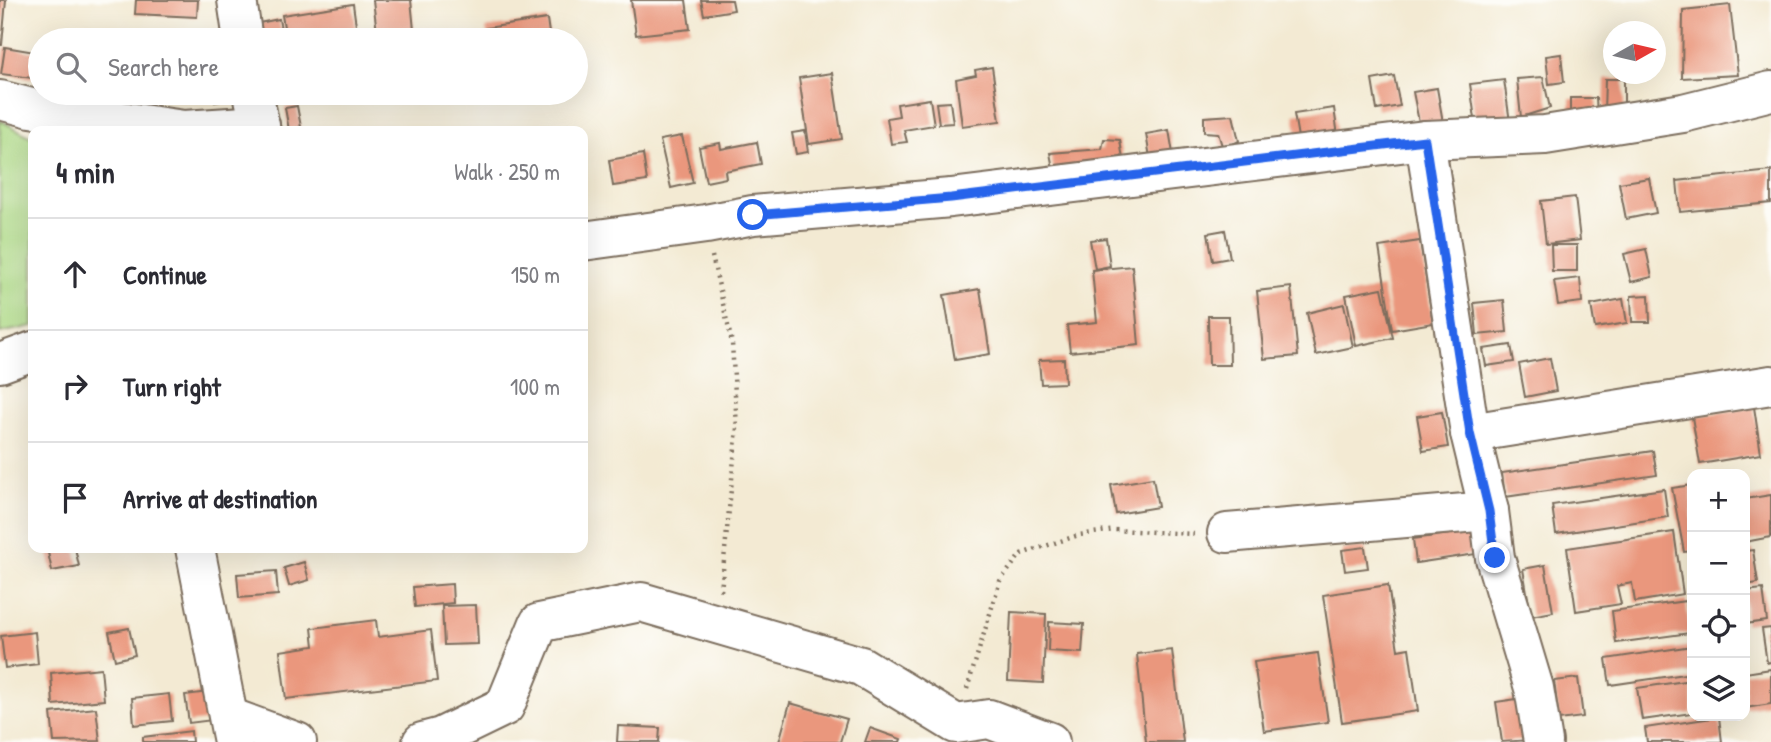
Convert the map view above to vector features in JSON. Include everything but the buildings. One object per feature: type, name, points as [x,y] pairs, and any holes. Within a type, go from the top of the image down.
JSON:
[{"type":"street","points":[[237,0],[241,28]]},
{"type":"street","points":[[588,240],[753,215],[951,198],[1425,140],[1545,135],[1683,113],[1771,91]]},
{"type":"street","points":[[0,100],[31,108],[156,126]]},
{"type":"street","points":[[205,126],[258,116]]},
{"type":"street","points":[[1425,140],[1470,433],[1489,511],[1495,558],[1534,688],[1543,742]]},
{"type":"street","points":[[0,363],[28,353]]},
{"type":"street","points":[[1470,433],[1771,385]]},
{"type":"street","points":[[1227,533],[1489,511]]},
{"type":"street","points":[[196,553],[231,729],[298,742]]},
{"type":"street","points":[[422,742],[441,737],[505,706],[539,623],[641,602],[861,666],[956,724],[989,719],[1050,742]]},
{"type":"path","points":[[705,224],[732,343],[737,428],[718,625]]},
{"type":"path","points":[[956,724],[1000,581],[1021,554],[1079,535],[1115,530],[1166,534],[1227,533]]},
{"type":"green space","points":[[0,120],[28,135],[28,327],[0,333]]},
{"type":"route","points":[[753,215],[951,198],[1425,140],[1470,433],[1489,511],[1495,558]]}]
